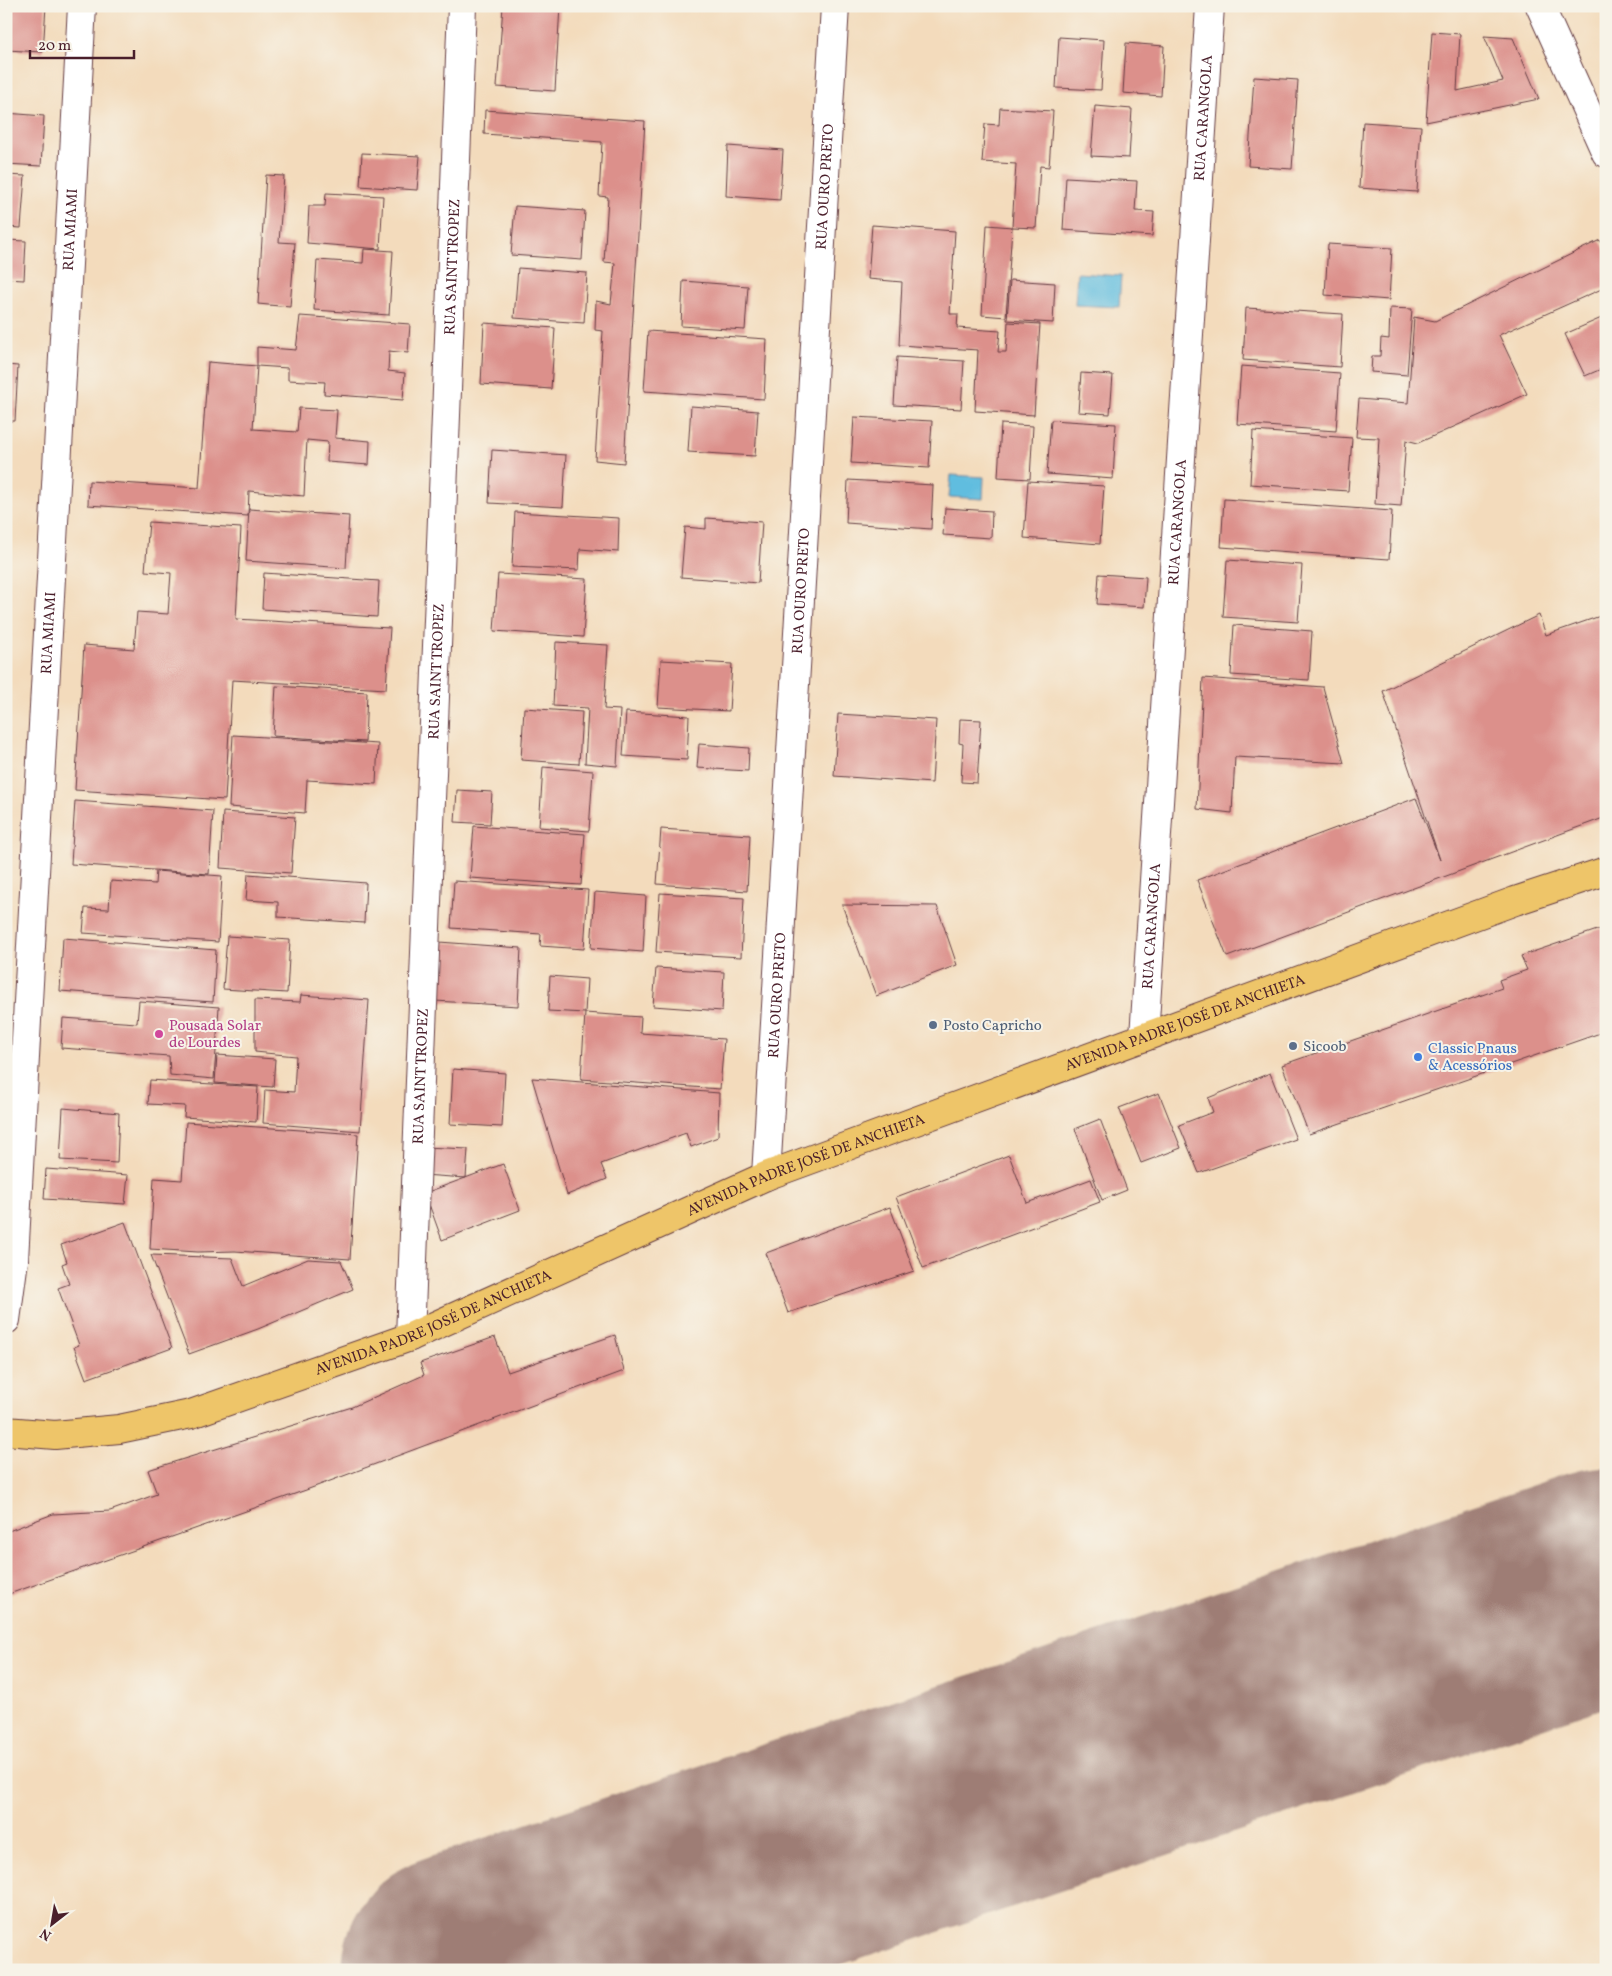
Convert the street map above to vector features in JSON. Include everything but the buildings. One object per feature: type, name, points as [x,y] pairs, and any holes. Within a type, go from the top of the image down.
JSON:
[{"type":"main road","name":"AVENIDA PADRE JOSÉ DE ANCHIETA","points":[[6,1431],[55,1435],[119,1429],[190,1414],[410,1337],[766,1176],[1515,901],[1606,871]]},
{"type":"street","name":"RUA MIAMI","points":[[6,1320],[82,6]]},
{"type":"street","name":"RUA SAINT TROPEZ","points":[[410,1337],[462,6]]},
{"type":"street","name":"RUA OURO PRETO","points":[[766,1176],[835,6]]},
{"type":"street","name":"RUA CARANGOLA","points":[[1144,1037],[1210,6]]},
{"type":"street","points":[[1540,6],[1606,153]]},
{"type":"water","points":[[1077,273],[1121,276],[1119,307],[1075,305]]},
{"type":"water","points":[[951,475],[984,477],[983,499],[949,497]]},
{"type":"runway","points":[[459,1970],[1606,1584]]},
{"type":"place","name":"Posto Capricho","points":[[933,1025]]},
{"type":"place","name":"Pousada Solar de Lourdes","points":[[159,1034]]},
{"type":"place","name":"Sicoob","points":[[1293,1046]]},
{"type":"place","name":"Classic Pnaus & Acessórios","points":[[1418,1057]]}]
